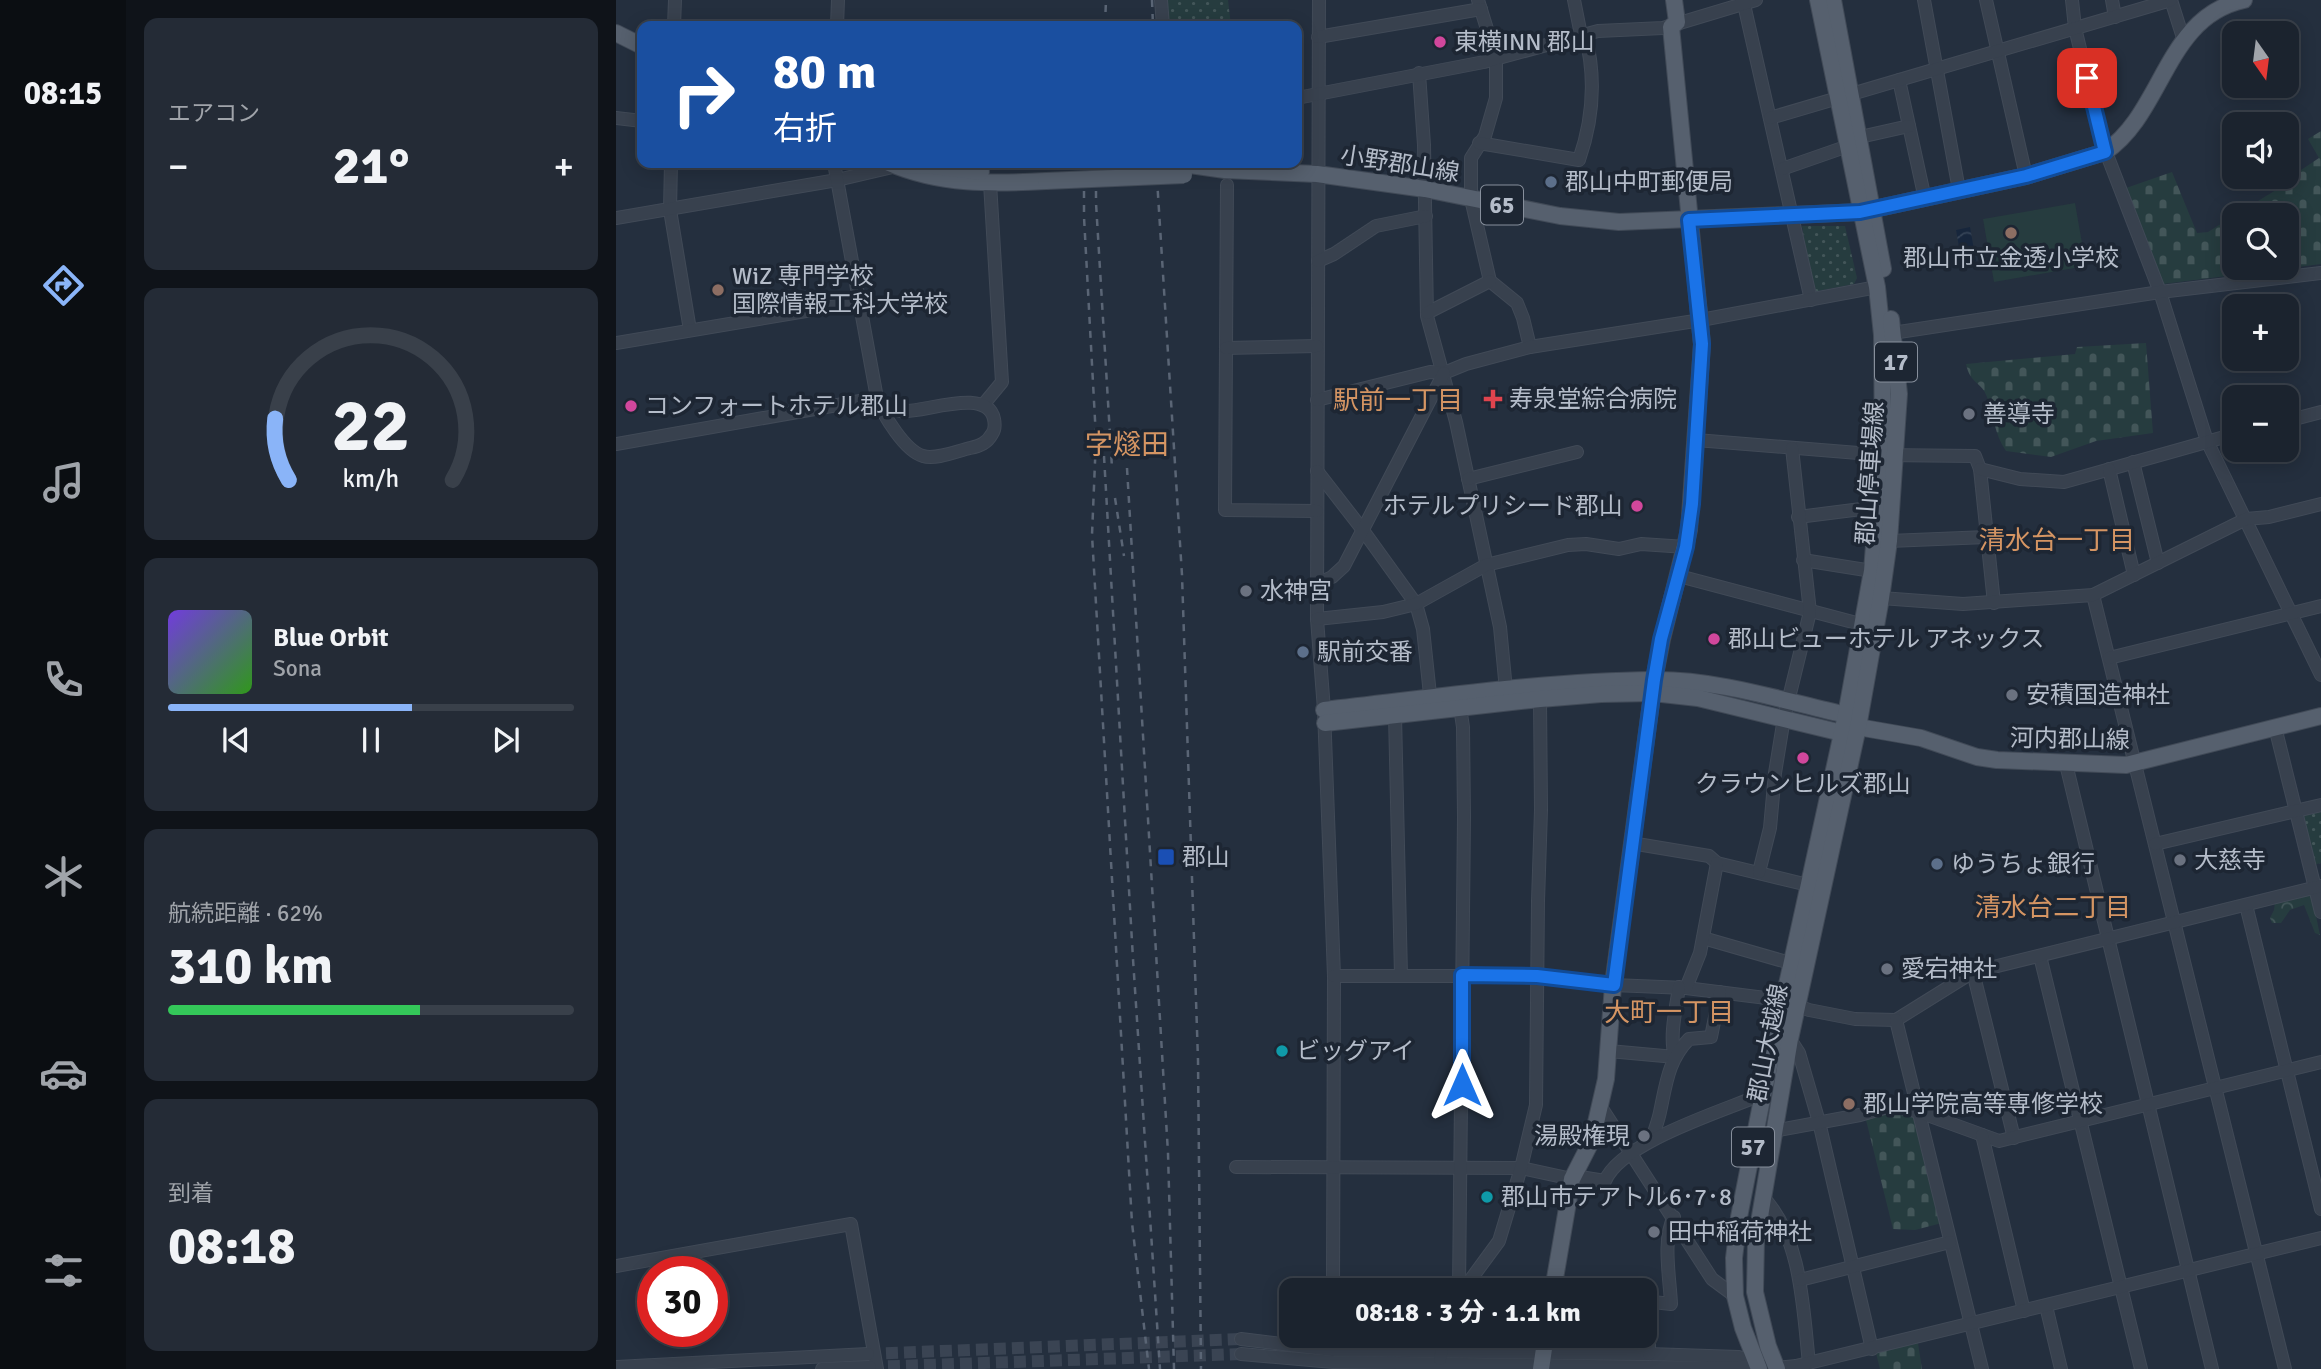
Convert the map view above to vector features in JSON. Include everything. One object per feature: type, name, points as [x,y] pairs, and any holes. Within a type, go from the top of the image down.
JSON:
[{"type":"main road","points":[[1555,1278],[1573,1177],[1589,1147],[1601,1107],[1631,843],[1661,639],[1686,547],[1692,504],[1702,358],[1701,320],[1671,27],[1677,22],[1674,0]]},
{"type":"main road","name":"郡山停車場線","points":[[1818,0],[1845,95]]},
{"type":"main road","name":"郡山停車場線","points":[[1833,0],[1845,95],[1899,394],[1890,455],[1877,507],[1872,571],[1849,725]]},
{"type":"main road","points":[[2105,152],[2115,146],[2136,119],[2169,62],[2196,26],[2215,10],[2244,0]]},
{"type":"main road","points":[[616,33],[637,44]]},
{"type":"main road","name":"小野郡山線","points":[[904,168],[937,179],[990,183],[1047,176],[1183,170],[1226,178],[1317,174],[1425,189],[1587,220],[1689,220],[1867,211],[2026,176],[2105,152]]},
{"type":"main road","name":"小野郡山線","points":[[951,168],[1047,176]]},
{"type":"main road","name":"郡山停車場線","points":[[1867,211],[1877,286],[1888,334]]},
{"type":"main road","name":"郡山停車場線","points":[[1849,725],[1881,598],[1889,541],[1890,455]]},
{"type":"main road","points":[[1324,717],[1395,715],[1506,690],[1598,682],[1654,686]]},
{"type":"main road","points":[[1324,717],[1431,705],[1460,707],[1601,694],[1654,686]]},
{"type":"main road","name":"河内郡山線","points":[[1654,686],[1698,698],[1786,710],[1921,738],[1977,757],[2066,764],[2134,764],[2321,716]]},
{"type":"main road","name":"郡山大越線","points":[[1777,1368],[1768,1346],[1755,1292],[1756,1240],[1790,1039],[1790,963],[1849,725]]},
{"type":"main road","name":"郡山大越線","points":[[1758,1367],[1743,1328],[1735,1296],[1733,1277],[1737,1237],[1763,1094],[1790,1003],[1849,725]]},
{"type":"street","points":[[674,21],[675,0]]},
{"type":"street","points":[[837,21],[838,0]]},
{"type":"street","points":[[1161,0],[1163,21]]},
{"type":"street","points":[[1319,0],[1317,619],[1324,717],[1334,976],[1333,1278]]},
{"type":"street","points":[[1479,144],[1579,160],[1590,110],[1591,66],[1574,0]]},
{"type":"street","points":[[1924,0],[1959,190]]},
{"type":"street","points":[[1986,0],[2026,176]]},
{"type":"street","points":[[2072,0],[2076,29],[2105,152],[2160,292],[2207,441],[2321,675]]},
{"type":"street","points":[[2112,0],[2115,17]]},
{"type":"street","points":[[1770,118],[2171,0],[2184,41]]},
{"type":"street","points":[[1302,97],[1496,58],[1598,31],[1662,28],[1748,2],[1770,118],[1811,300]]},
{"type":"street","points":[[1318,37],[1480,4],[1496,58],[1494,109],[1485,136],[1471,158],[1471,199],[1490,281],[1517,303],[1530,347]]},
{"type":"street","points":[[1419,73],[1426,216],[1427,313],[1444,373],[1500,627],[1506,690]]},
{"type":"street","points":[[1899,80],[1925,199]]},
{"type":"street","points":[[616,118],[637,120]]},
{"type":"street","points":[[1782,169],[1909,125]]},
{"type":"street","points":[[671,168],[670,209],[690,330]]},
{"type":"street","points":[[616,444],[877,398],[892,409],[904,411],[970,402],[983,405],[992,413],[995,422],[993,434],[985,443],[927,457],[916,453],[883,413],[877,398],[835,168]]},
{"type":"street","points":[[616,218],[837,180],[878,168]]},
{"type":"street","points":[[1226,178],[1225,510],[1317,511]]},
{"type":"street","points":[[983,405],[1002,382],[990,183]]},
{"type":"street","points":[[1318,261],[1334,254],[1376,226],[1426,216]]},
{"type":"street","points":[[1888,334],[2160,292],[2321,273]]},
{"type":"street","points":[[1427,313],[1490,281]]},
{"type":"street","points":[[1317,400],[1430,372],[1444,373],[1466,364],[1530,347],[1701,320],[1877,286]]},
{"type":"street","points":[[616,343],[860,302]]},
{"type":"street","points":[[1226,348],[1317,346]]},
{"type":"street","points":[[1317,584],[1339,572],[1444,373]]},
{"type":"street","points":[[2299,418],[2321,412]]},
{"type":"street","points":[[1980,469],[2020,479],[2064,482],[2222,437]]},
{"type":"street","points":[[1696,440],[1890,455],[1975,456],[1980,469],[1994,603]]},
{"type":"street","points":[[1759,872],[1770,828],[1774,773],[1786,710],[1810,612],[1792,448]]},
{"type":"street","points":[[1468,479],[1577,452]]},
{"type":"street","points":[[2133,462],[2158,563]]},
{"type":"street","points":[[2109,469],[2134,575]]},
{"type":"street","points":[[1317,471],[1416,604],[1423,629],[1431,705]]},
{"type":"street","points":[[1881,598],[1963,604],[2093,595],[2246,519],[2269,517],[2321,504]]},
{"type":"street","points":[[1798,517],[1877,507]]},
{"type":"street","points":[[1889,541],[1987,537]]},
{"type":"street","points":[[1317,619],[1384,611],[1416,604],[1486,565],[1568,545],[1586,544],[1619,549],[1641,544],[1686,547]]},
{"type":"street","points":[[1804,560],[1872,571]]},
{"type":"street","points":[[1679,576],[1864,625]]},
{"type":"street","points":[[2093,595],[2285,1369]]},
{"type":"street","points":[[2109,658],[2321,606]]},
{"type":"street","points":[[1471,1278],[1496,1249],[1521,1168],[1536,1105],[1540,699]]},
{"type":"street","points":[[1460,707],[1463,727],[1464,817],[1461,1278]]},
{"type":"street","points":[[1395,715],[1401,976]]},
{"type":"street","points":[[2275,727],[2318,887],[2321,912]]},
{"type":"street","points":[[2066,764],[2212,1369]]},
{"type":"street","points":[[2155,844],[2321,805]]},
{"type":"street","points":[[1631,843],[1709,856],[1717,863],[1808,886]]},
{"type":"street","points":[[1675,1057],[1672,1049],[1674,1016],[1683,988],[1700,954],[1717,863]]},
{"type":"street","points":[[1334,976],[1537,976],[1614,985],[1720,992],[1790,1003],[1809,1010],[1855,1019],[1896,1020],[1973,972],[2318,887]]},
{"type":"street","points":[[2246,905],[2321,1209]]},
{"type":"street","points":[[1703,938],[1790,963]]},
{"type":"street","points":[[2040,956],[2141,1369]]},
{"type":"street","points":[[1973,972],[2014,1138]]},
{"type":"street","points":[[1652,1140],[1659,1120],[1665,1083],[1675,1057],[1689,1039],[1711,1037],[1720,992]]},
{"type":"street","points":[[1896,1020],[1982,1369]]},
{"type":"street","points":[[1790,1039],[1799,1053],[1819,1122],[1872,1349]]},
{"type":"street","points":[[1609,1051],[1675,1057]]},
{"type":"street","points":[[1773,1130],[1860,1115],[1892,1106],[1919,1112],[1999,1141],[2321,1062]]},
{"type":"street","points":[[1236,1167],[1521,1168],[1605,1181],[1609,1172],[1631,1151],[1763,1094]]},
{"type":"street","points":[[1601,1107],[1712,1279],[1735,1296]]},
{"type":"street","points":[[1982,1135],[2024,1311]]},
{"type":"street","points":[[1763,1197],[1772,1206],[1781,1225],[1800,1280],[1809,1363]]},
{"type":"street","points":[[1657,1302],[1671,1304],[1668,1242],[1669,1226],[1674,1217]]},
{"type":"street","points":[[616,1266],[851,1224],[872,1363]]},
{"type":"street","points":[[1241,1354],[1333,1360],[1542,1363],[1659,1368],[1777,1368],[1872,1349],[2321,1238]]},
{"type":"street","points":[[1800,1280],[1951,1242]]},
{"type":"street","points":[[2046,1306],[2061,1369]]},
{"type":"street","points":[[1241,1339],[1333,1360]]},
{"type":"street","points":[[1649,1348],[1649,1354]]},
{"type":"street","points":[[1542,1363],[1649,1354],[1739,1357],[1758,1367]]},
{"type":"street","points":[[616,1367],[872,1363]]},
{"type":"street","points":[[822,1369],[872,1363]]},
{"type":"green space","points":[[1164,0],[1228,0],[1230,21],[1165,21]]},
{"type":"green space","points":[[2321,131],[2321,264],[2299,267],[2299,203],[2255,203],[2277,189],[2299,189],[2299,171],[2319,158],[2308,139]]},
{"type":"green space","points":[[2172,172],[2197,233],[2208,232],[2222,223],[2222,277],[2163,284],[2126,188]]},
{"type":"green space","points":[[2075,203],[2086,266],[1994,282],[1983,219]]},
{"type":"green space","points":[[1802,226],[1845,226],[1857,278],[1854,284],[1813,292]]},
{"type":"green space","points":[[2146,343],[2153,433],[2096,441],[2051,457],[2006,451],[1999,438],[1985,392],[1970,375],[1966,364],[2075,354],[2077,347]]},
{"type":"green space","points":[[2321,808],[2321,863],[2313,865],[2300,814]]},
{"type":"green space","points":[[2305,894],[2312,897],[2320,935],[2315,933],[2304,905],[2290,910],[2281,923],[2272,923],[2270,918],[2275,902]]},
{"type":"green space","points":[[1893,1111],[1917,1116],[1942,1223],[1915,1230],[1893,1229],[1866,1120]]},
{"type":"green space","points":[[1918,1343],[1922,1369],[1880,1369],[1876,1353]]},
{"type":"water","points":[[1970,227],[1976,261],[1962,264],[1956,230]]},
{"type":"tunnel","points":[[868,1354],[1241,1339]]},
{"type":"tunnel","points":[[870,1367],[1241,1354]]},
{"type":"railway","points":[[1105,21],[1106,0]]},
{"type":"railway","points":[[1152,0],[1153,21]]},
{"type":"railway","points":[[1084,168],[1084,217],[1096,438],[1092,535],[1132,1223],[1149,1369]]},
{"type":"railway","points":[[1096,168],[1112,468]]},
{"type":"railway","points":[[1156,168],[1182,575],[1198,1060],[1201,1369]]},
{"type":"railway","points":[[1104,456],[1160,1369]]},
{"type":"railway","points":[[1127,468],[1168,1153],[1174,1369]]},
{"type":"railway","points":[[1115,498],[1124,556]]},
{"type":"place","name":"東横INN 郡山","points":[[1440,42]]},
{"type":"place","name":"郡山中町郵便局","points":[[1551,182]]},
{"type":"place","name":"郡山市立金透小学校","points":[[2011,233]]},
{"type":"place","name":"WiZ 専門学校 国際情報工科大学校","points":[[718,290]]},
{"type":"place","name":"寿泉堂綜合病院","points":[[1493,399]]},
{"type":"place","name":"コンフォートホテル郡山","points":[[631,406]]},
{"type":"place","name":"善導寺","points":[[1969,414]]},
{"type":"place","name":"ホテルプリシード郡山","points":[[1637,506]]},
{"type":"place","name":"水神宮","points":[[1246,591]]},
{"type":"place","name":"郡山ビューホテル アネックス","points":[[1714,639]]},
{"type":"place","name":"駅前交番","points":[[1303,652]]},
{"type":"place","name":"安積国造神社","points":[[2012,695]]},
{"type":"place","name":"クラウンヒルズ郡山","points":[[1803,758]]},
{"type":"place","name":"郡山","points":[[1166,857]]},
{"type":"place","name":"大慈寺","points":[[2180,860]]},
{"type":"place","name":"ゆうちょ銀行","points":[[1937,864]]},
{"type":"place","name":"愛宕神社","points":[[1887,969]]},
{"type":"place","name":"ビッグアイ","points":[[1282,1051]]},
{"type":"place","name":"郡山学院高等専修学校","points":[[1849,1104]]},
{"type":"place","name":"湯殿権現","points":[[1644,1136]]},
{"type":"place","name":"郡山市テアトル6･7･8","points":[[1487,1197]]},
{"type":"place","name":"田中稲荷神社","points":[[1654,1232]]},
{"type":"district","name":"駅前一丁目","points":[[1398,401]]},
{"type":"district","name":"字燧田","points":[[1127,445]]},
{"type":"district","name":"清水台一丁目","points":[[2057,541]]},
{"type":"district","name":"清水台二丁目","points":[[2053,908]]},
{"type":"district","name":"大町一丁目","points":[[1669,1013]]},
{"type":"route","points":[[1462,1085],[1462,975],[1537,976],[1614,985],[1654,680],[1661,639],[1686,547],[1692,504],[1702,344],[1689,220],[1860,212],[2076,163],[2105,152],[2087,78]]}]
